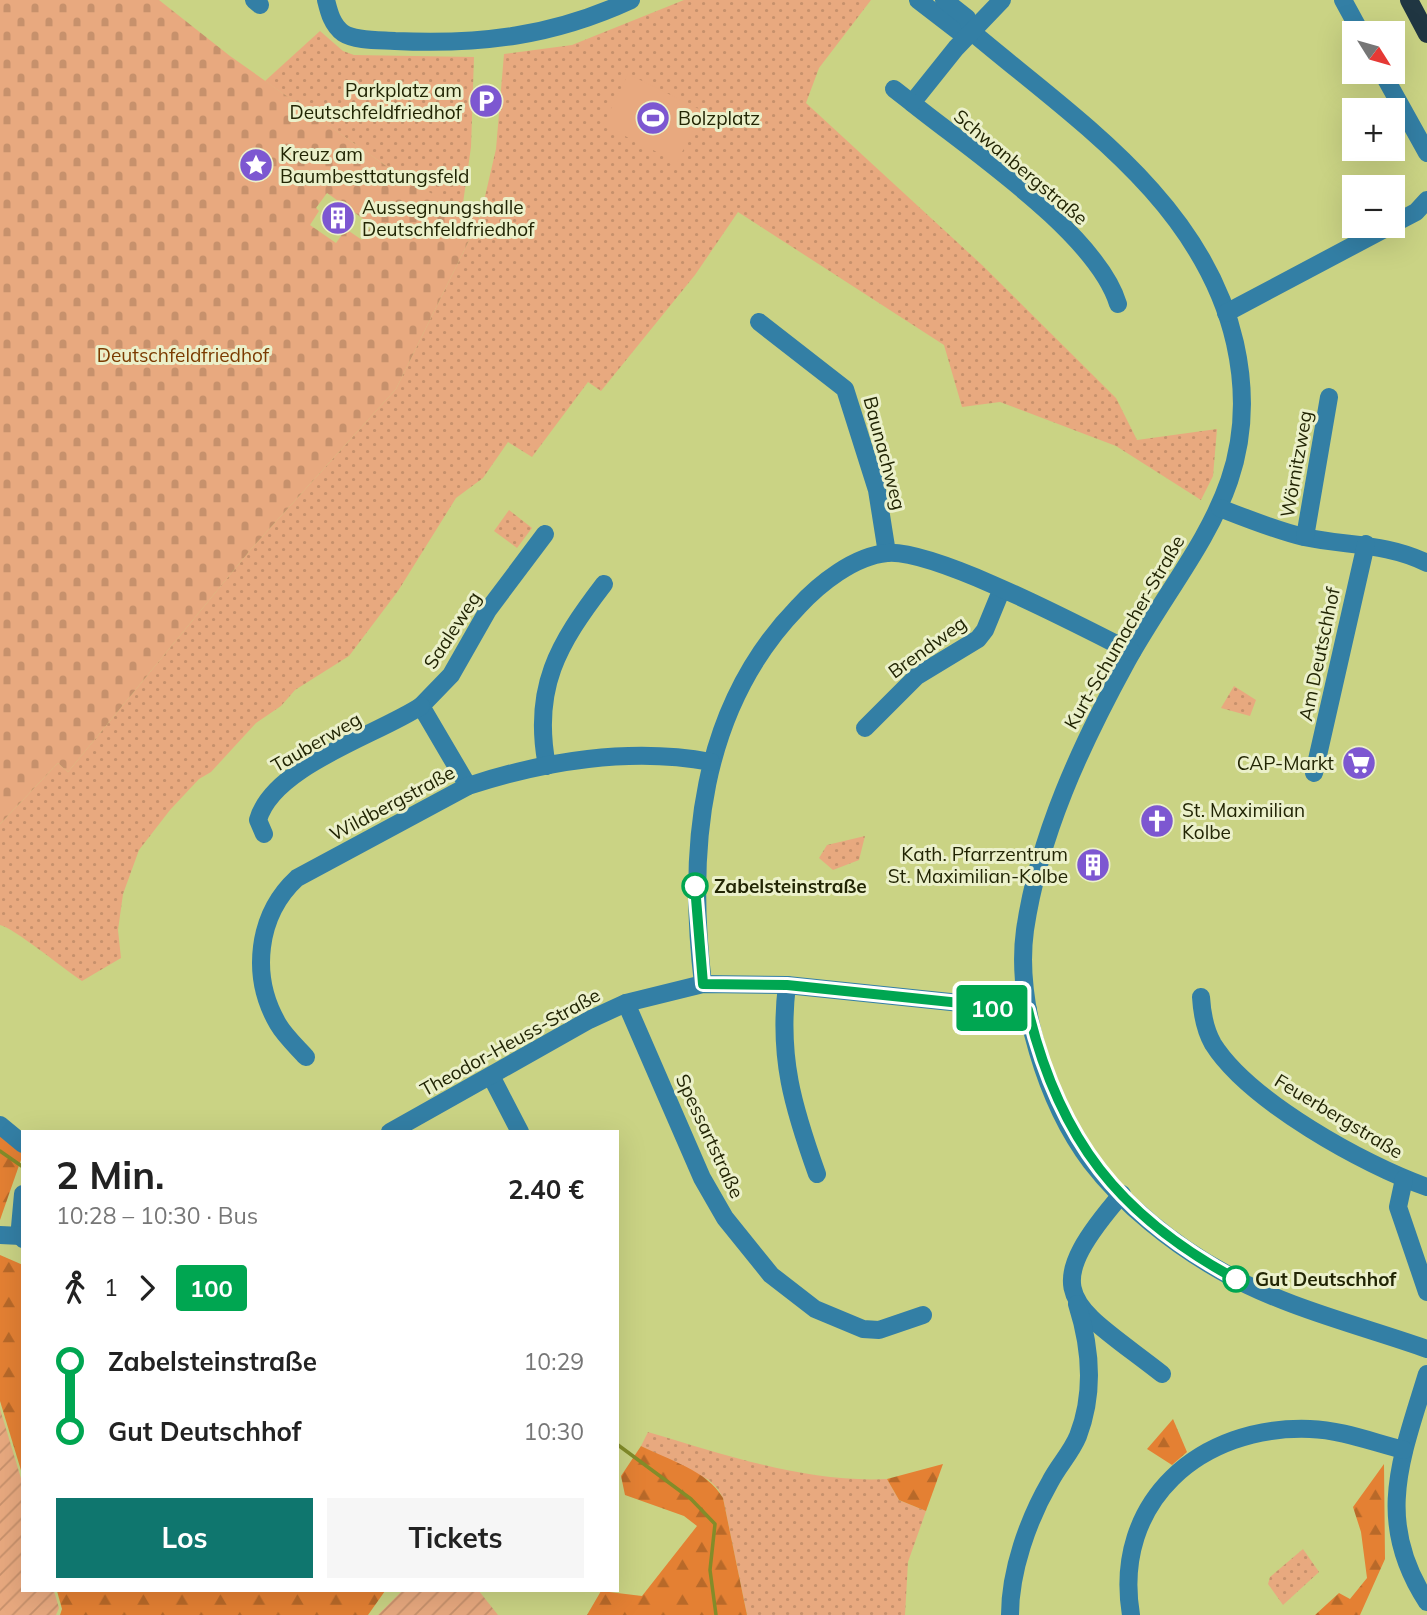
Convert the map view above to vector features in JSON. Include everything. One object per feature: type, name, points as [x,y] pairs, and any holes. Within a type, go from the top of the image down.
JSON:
[{"type":"main road","points":[[1409,0],[1427,34]]},
{"type":"street","points":[[326,0],[336,26],[350,36],[388,41],[485,40],[565,27],[610,4],[631,0]]},
{"type":"street","name":"Kurt-Schumacher-Straße","points":[[918,0],[957,30],[972,32]]},
{"type":"street","name":"Kurt-Schumacher-Straße","points":[[944,0],[967,18],[972,32],[1097,135],[1152,188],[1188,238],[1226,313],[1239,366],[1243,425],[1235,469],[1220,508],[1132,652],[1071,774],[1038,867],[1025,933],[1023,961],[1028,1010],[1040,1057],[1070,1127],[1093,1164],[1122,1194],[1176,1241],[1236,1280],[1427,1349]]},
{"type":"street","points":[[912,103],[1002,0]]},
{"type":"street","points":[[1342,0],[1354,21]]},
{"type":"street","points":[[1389,84],[1427,153]]},
{"type":"street","name":"Schwanbergstraße","points":[[894,89],[1039,205],[1073,237],[1103,274],[1118,304]]},
{"type":"street","points":[[1405,218],[1416,212],[1427,200]]},
{"type":"street","points":[[1226,313],[1367,238]]},
{"type":"street","name":"Baunachweg","points":[[759,322],[845,389],[877,490],[887,553]]},
{"type":"street","name":"Wörnitzweg","points":[[1305,537],[1329,397]]},
{"type":"street","points":[[1220,508],[1305,537],[1366,544],[1403,552],[1427,563]]},
{"type":"street","name":"Saaleweg","points":[[421,706],[450,675],[488,610],[545,534]]},
{"type":"street","name":"Am Deutschhof","points":[[1314,773],[1366,544]]},
{"type":"street","points":[[703,984],[695,885],[699,827],[711,762],[722,726],[741,684],[763,648],[788,616],[829,578],[887,553],[951,568],[1132,652]]},
{"type":"street","points":[[547,766],[541,726],[552,665],[572,628],[604,584]]},
{"type":"street","name":"Brendweg","points":[[865,728],[917,677],[978,639],[985,630],[1001,591]]},
{"type":"street","points":[[421,706],[468,786]]},
{"type":"street","name":"Tauberweg","points":[[264,834],[257,820],[260,811],[288,779],[421,706]]},
{"type":"street","name":"Wildbergstraße","points":[[306,1057],[277,1023],[263,982],[262,939],[276,901],[297,878],[468,786],[547,766],[620,756],[668,756],[711,762]]},
{"type":"street","name":"Theodor-Heuss-Straße","points":[[394,1130],[567,1032],[626,1003],[703,984],[787,985],[1028,1010]]},
{"type":"street","points":[[787,985],[783,1043],[787,1081],[817,1174]]},
{"type":"street","name":"Feuerbergstraße","points":[[1201,997],[1202,1016],[1213,1044],[1244,1080],[1324,1136],[1404,1179],[1427,1187]]},
{"type":"street","name":"Spessartstraße","points":[[626,1003],[702,1178],[725,1218],[771,1275],[815,1310],[863,1329],[879,1330],[923,1315]]},
{"type":"street","points":[[491,1076],[519,1130]]},
{"type":"street","points":[[0,1125],[21,1142]]},
{"type":"street","points":[[1404,1179],[1398,1206],[1427,1292]]},
{"type":"street","points":[[1010,1615],[1013,1584],[1032,1519],[1041,1497],[1078,1436],[1089,1394],[1089,1348],[1072,1287],[1075,1257],[1088,1235],[1122,1194]]},
{"type":"street","points":[[0,1235],[21,1238]]},
{"type":"street","points":[[1077,1304],[1162,1374]]},
{"type":"street","points":[[1427,1374],[1404,1450],[1396,1525],[1409,1575],[1427,1602]]},
{"type":"street","points":[[1130,1615],[1128,1573],[1136,1536],[1144,1516],[1177,1471],[1201,1453],[1236,1437],[1275,1430],[1307,1429],[1343,1433],[1404,1450]]},
{"type":"green space","name":"Deutschfeldfriedhof","points":[[0,0],[159,0],[230,56],[409,182],[480,218],[396,389],[252,548],[68,772],[58,763],[0,824]],"holes":[[[327,193],[372,225],[362,240],[346,229],[336,243],[310,225],[319,211],[316,208]]]},
{"type":"green space","points":[[684,0],[871,0],[819,68],[806,103],[982,265],[1116,398],[1137,440],[1217,429],[1213,476],[1201,500],[1116,446],[1000,402],[962,407],[944,345],[738,212],[695,275],[601,391],[588,382],[532,457],[508,442],[483,478],[456,498],[398,591],[349,656],[295,690],[281,706],[256,723],[211,772],[199,779],[170,810],[139,850],[123,894],[118,930],[121,958],[82,981],[28,941],[0,925],[0,824],[58,763],[68,772],[252,548],[396,389],[480,218],[496,149],[504,54],[572,45]]},
{"type":"green space","points":[[320,31],[343,51],[354,55],[474,57],[471,147],[462,210],[409,182],[265,81]]},
{"type":"green space","name":"Bolzplatz","points":[[628,74],[703,111],[677,162],[603,125]]},
{"type":"green space","points":[[509,510],[532,528],[517,548],[494,531]]},
{"type":"green space","points":[[1234,686],[1256,700],[1250,716],[1221,708]]},
{"type":"green space","points":[[865,836],[859,860],[833,870],[819,858],[827,845]]},
{"type":"green space","points":[[0,1134],[21,1152],[21,1160],[0,1220]]},
{"type":"green space","points":[[0,1255],[21,1264],[21,1470],[0,1401]]},
{"type":"green space","points":[[0,1409],[21,1478],[21,1592],[54,1592],[59,1608],[56,1615],[0,1615]]},
{"type":"green space","points":[[1173,1419],[1187,1452],[1172,1465],[1147,1449]]},
{"type":"green space","points":[[648,1432],[766,1466],[827,1477],[887,1479],[899,1500],[926,1511],[908,1562],[905,1615],[747,1615],[723,1498],[709,1480],[641,1446]]},
{"type":"green space","points":[[641,1446],[697,1473],[716,1488],[723,1498],[747,1615],[587,1615],[600,1592],[642,1596],[697,1526],[684,1516],[625,1495],[621,1476]]},
{"type":"green space","points":[[943,1464],[926,1511],[899,1500],[887,1479]]},
{"type":"green space","points":[[1384,1464],[1385,1559],[1360,1615],[1315,1615],[1339,1593],[1350,1599],[1367,1578],[1361,1532],[1353,1507]]},
{"type":"green space","points":[[1303,1549],[1319,1572],[1283,1605],[1268,1584],[1270,1577]]},
{"type":"green space","points":[[57,1592],[384,1592],[368,1615],[60,1615],[62,1609]]},
{"type":"green space","points":[[401,1592],[480,1592],[498,1615],[378,1615]]},
{"type":"waterway","points":[[0,1151],[21,1166]]},
{"type":"waterway","points":[[619,1446],[691,1499],[715,1524],[710,1570],[716,1615]]},
{"type":"bus line","name":"100","points":[[695,886],[697,937],[703,984],[787,985],[1028,1010],[1040,1057],[1057,1101],[1093,1164],[1150,1221],[1209,1264],[1236,1279]]},
{"type":"place","name":"Parkplatz am Deutschfeldfriedhof","points":[[486,101]]},
{"type":"place","name":"Bolzplatz","points":[[653,118]]},
{"type":"place","name":"Kreuz am Baumbesttatungsfeld","points":[[256,165]]},
{"type":"place","name":"Aussegnungshalle Deutschfeldfriedhof","points":[[338,218]]},
{"type":"place","name":"CAP-Markt","points":[[1359,763]]},
{"type":"place","name":"St. Maximilian Kolbe","points":[[1157,821]]},
{"type":"place","name":"Kath. Pfarrzentrum St. Maximilian-Kolbe","points":[[1093,865]]},
{"type":"place","name":"Zabelsteinstraße","points":[[695,886]]},
{"type":"place","name":"Gut Deutschhof","points":[[1236,1279]]}]
